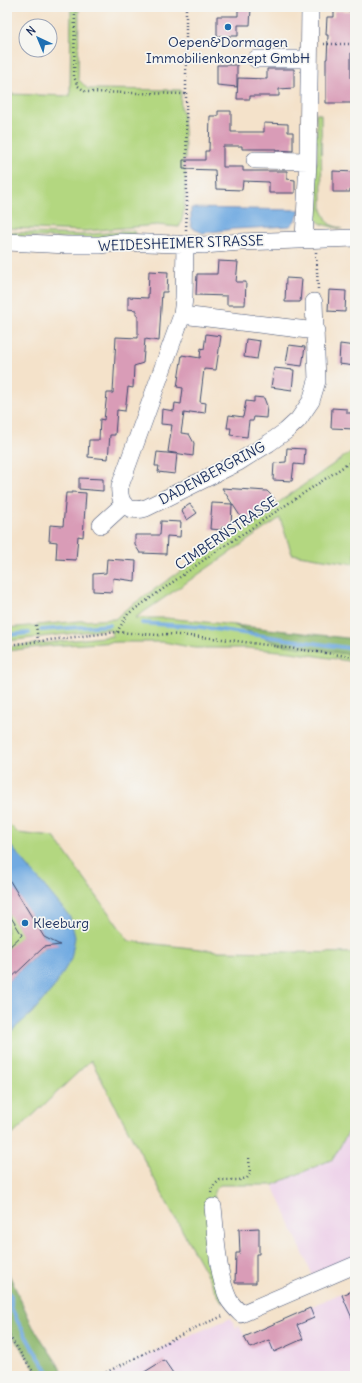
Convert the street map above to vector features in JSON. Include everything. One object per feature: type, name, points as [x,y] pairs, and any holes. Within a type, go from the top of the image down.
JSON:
[{"type":"street","points":[[310,7],[308,161],[312,239]]},
{"type":"street","points":[[256,59],[309,51]]},
{"type":"street","points":[[255,160],[308,161]]},
{"type":"street","name":"WEIDESHEIMER STRASSE","points":[[7,242],[67,245],[100,245],[120,242],[204,245],[241,242],[355,238]]},
{"type":"street","points":[[101,525],[124,504],[120,499],[119,493],[123,477],[182,315],[184,298],[185,244]]},
{"type":"street","name":"DADENBERGRING","points":[[124,504],[131,509],[136,510],[146,508],[237,463],[269,443],[298,420],[306,410],[316,390],[318,370],[314,302]]},
{"type":"street","points":[[182,315],[316,331]]},
{"type":"street","points":[[213,1207],[222,1278],[229,1299],[234,1307],[242,1314],[355,1265]]},
{"type":"path","points":[[75,7],[74,77],[78,86],[86,92],[186,94]]},
{"type":"path","points":[[185,244],[187,205],[186,7]]},
{"type":"path","points":[[309,51],[355,44]]},
{"type":"path","points":[[312,239],[316,252],[318,300],[314,302]]},
{"type":"path","name":"CIMBERNSTRASSE","points":[[117,632],[128,614],[208,557],[355,459]]},
{"type":"path","points":[[36,625],[38,641]]},
{"type":"path","points":[[7,645],[117,632],[158,635],[168,634],[222,639],[355,657]]},
{"type":"path","points":[[213,1207],[212,1187],[220,1180],[239,1180],[247,1178],[250,1174],[249,1158]]},
{"type":"path","points":[[99,1376],[200,1326],[229,1314],[242,1314]]},
{"type":"path","points":[[7,1333],[36,1376]]},
{"type":"shaded area","points":[[355,1114],[355,1255],[312,1274],[273,1185],[333,1159],[350,1129]]},
{"type":"shaded area","points":[[341,1293],[355,1325],[355,1376],[109,1376],[165,1346],[231,1318],[236,1328],[239,1326],[245,1337]]},
{"type":"green space","points":[[71,7],[79,7],[78,79],[88,89],[181,90],[186,175],[184,207],[179,227],[157,225],[86,231],[7,228],[7,94],[70,96]]},
{"type":"green space","points":[[316,114],[321,114],[322,210],[329,224],[342,229],[320,223],[315,216],[314,193],[316,193],[316,170],[312,169],[312,164],[317,164],[317,141],[313,141],[313,135],[317,135]]},
{"type":"green space","points":[[134,231],[135,234],[103,239],[7,236],[7,232],[80,235]]},
{"type":"green space","points":[[355,449],[355,564],[292,554],[280,518],[135,618],[166,618],[234,625],[279,644],[355,655],[355,662],[291,652],[246,648],[195,648],[164,642],[118,642],[47,646],[7,651],[7,647],[113,636],[109,629],[7,641],[7,628],[115,619],[125,610]]},
{"type":"green space","points":[[234,625],[355,639],[355,655],[279,644]]},
{"type":"green space","points":[[7,822],[18,833],[54,837],[129,941],[218,951],[355,953],[355,1114],[350,1129],[333,1159],[273,1185],[220,1185],[214,1191],[223,1304],[91,1060],[7,1140]]},
{"type":"green space","points":[[7,1270],[33,1327],[66,1376],[40,1376],[7,1328]]},
{"type":"water","points":[[191,208],[300,210],[295,221],[290,226],[234,229],[203,233],[191,226]]},
{"type":"water","points":[[11,846],[70,917],[75,937],[71,959],[55,986],[32,1013],[7,1034],[7,982],[45,947],[50,946],[7,878],[7,848]]},
{"type":"building","points":[[238,8],[251,8],[250,25],[238,25],[238,36],[217,36],[217,16],[238,16]]},
{"type":"building","points":[[334,11],[355,11],[354,53],[351,53],[351,78],[355,78],[355,103],[326,103],[326,59],[328,35],[326,35],[327,17],[334,17]]},
{"type":"building","points":[[217,65],[237,65],[237,87],[217,85]]},
{"type":"building","points":[[267,69],[294,69],[294,88],[279,89],[279,96],[250,96],[250,99],[237,99],[238,78],[267,79]]},
{"type":"building","points":[[218,111],[231,111],[231,132],[264,132],[264,123],[288,124],[288,132],[293,132],[293,151],[276,149],[242,149],[242,146],[223,146],[223,167],[243,167],[243,171],[287,171],[287,179],[295,180],[295,193],[269,193],[269,182],[243,181],[242,190],[216,189],[215,170],[183,169],[183,160],[205,160],[205,151],[209,151],[210,116],[218,116]]},
{"type":"building","points":[[333,171],[355,172],[355,190],[350,190],[350,192],[333,192]]},
{"type":"building","points":[[218,261],[238,262],[236,282],[246,282],[245,305],[227,305],[227,296],[196,295],[197,274],[217,274]]},
{"type":"building","points":[[149,271],[168,272],[167,292],[162,292],[159,341],[145,339],[143,363],[134,366],[133,388],[128,387],[125,411],[117,410],[115,435],[110,435],[108,459],[88,457],[89,440],[99,440],[100,419],[104,420],[107,393],[113,393],[116,337],[138,338],[138,315],[136,315],[136,310],[128,309],[128,297],[148,298]]},
{"type":"building","points":[[286,278],[302,279],[300,302],[285,302]]},
{"type":"building","points":[[329,290],[346,291],[345,312],[328,311]]},
{"type":"building","points":[[206,334],[221,336],[216,370],[204,369],[200,402],[206,403],[205,413],[184,413],[181,433],[189,434],[194,443],[193,456],[168,452],[172,425],[161,424],[162,409],[174,411],[175,403],[181,404],[183,388],[177,387],[182,355],[200,358],[201,348],[204,349]]},
{"type":"building","points":[[246,339],[260,341],[257,359],[244,357]]},
{"type":"building","points":[[340,344],[355,346],[355,366],[339,364]]},
{"type":"building","points":[[289,345],[305,347],[302,366],[286,364]]},
{"type":"building","points":[[274,368],[294,370],[292,390],[271,387]]},
{"type":"building","points":[[254,397],[264,398],[267,406],[266,418],[254,417],[253,421],[249,421],[247,437],[230,435],[231,428],[227,428],[229,415],[243,417],[246,401],[254,402]]},
{"type":"building","points":[[332,408],[347,409],[347,413],[355,413],[355,429],[331,428]]},
{"type":"building","points":[[287,448],[305,449],[304,465],[294,464],[292,481],[273,480],[274,463],[286,462]]},
{"type":"building","points":[[157,452],[177,454],[175,474],[158,472],[159,466],[155,466]]},
{"type":"building","points":[[79,478],[103,479],[103,491],[79,489]]},
{"type":"building","points":[[222,488],[267,491],[275,499],[263,513],[246,525]]},
{"type":"building","points":[[66,493],[86,493],[83,537],[78,536],[76,560],[56,559],[57,542],[49,541],[50,525],[63,526]]},
{"type":"building","points":[[212,503],[232,504],[231,528],[222,527],[222,530],[210,529]]},
{"type":"building","points":[[190,504],[197,513],[187,520],[181,510]]},
{"type":"building","points":[[161,521],[181,522],[180,537],[167,536],[166,554],[140,553],[135,545],[135,535],[160,535]]},
{"type":"building","points":[[107,559],[136,561],[135,581],[113,578],[112,592],[93,591],[93,574],[106,573]]},
{"type":"building","name":"Kleeburg","points":[[7,876],[44,937],[60,945],[44,947],[7,982],[7,949],[22,935],[7,911]]},
{"type":"building","points":[[259,1228],[259,1254],[256,1254],[256,1283],[235,1283],[236,1253],[240,1253],[239,1229]]},
{"type":"building","points":[[355,1290],[355,1325],[342,1295]]},
{"type":"building","points":[[310,1308],[314,1318],[297,1325],[303,1339],[274,1352],[269,1340],[250,1348],[244,1337]]},
{"type":"building","points":[[164,1360],[175,1376],[138,1376]]},
{"type":"waterway","points":[[142,623],[200,627],[355,649]]},
{"type":"waterway","points":[[41,630],[109,625]]},
{"type":"waterway","points":[[7,635],[29,633]]},
{"type":"waterway","points":[[7,1291],[11,1296],[11,1307],[18,1322],[51,1376]]},
{"type":"place","name":"Oepen&Dormagen Immobilienkonzept GmbH","points":[[228,27]]},
{"type":"place","name":"Kleeburg","points":[[25,923]]}]
